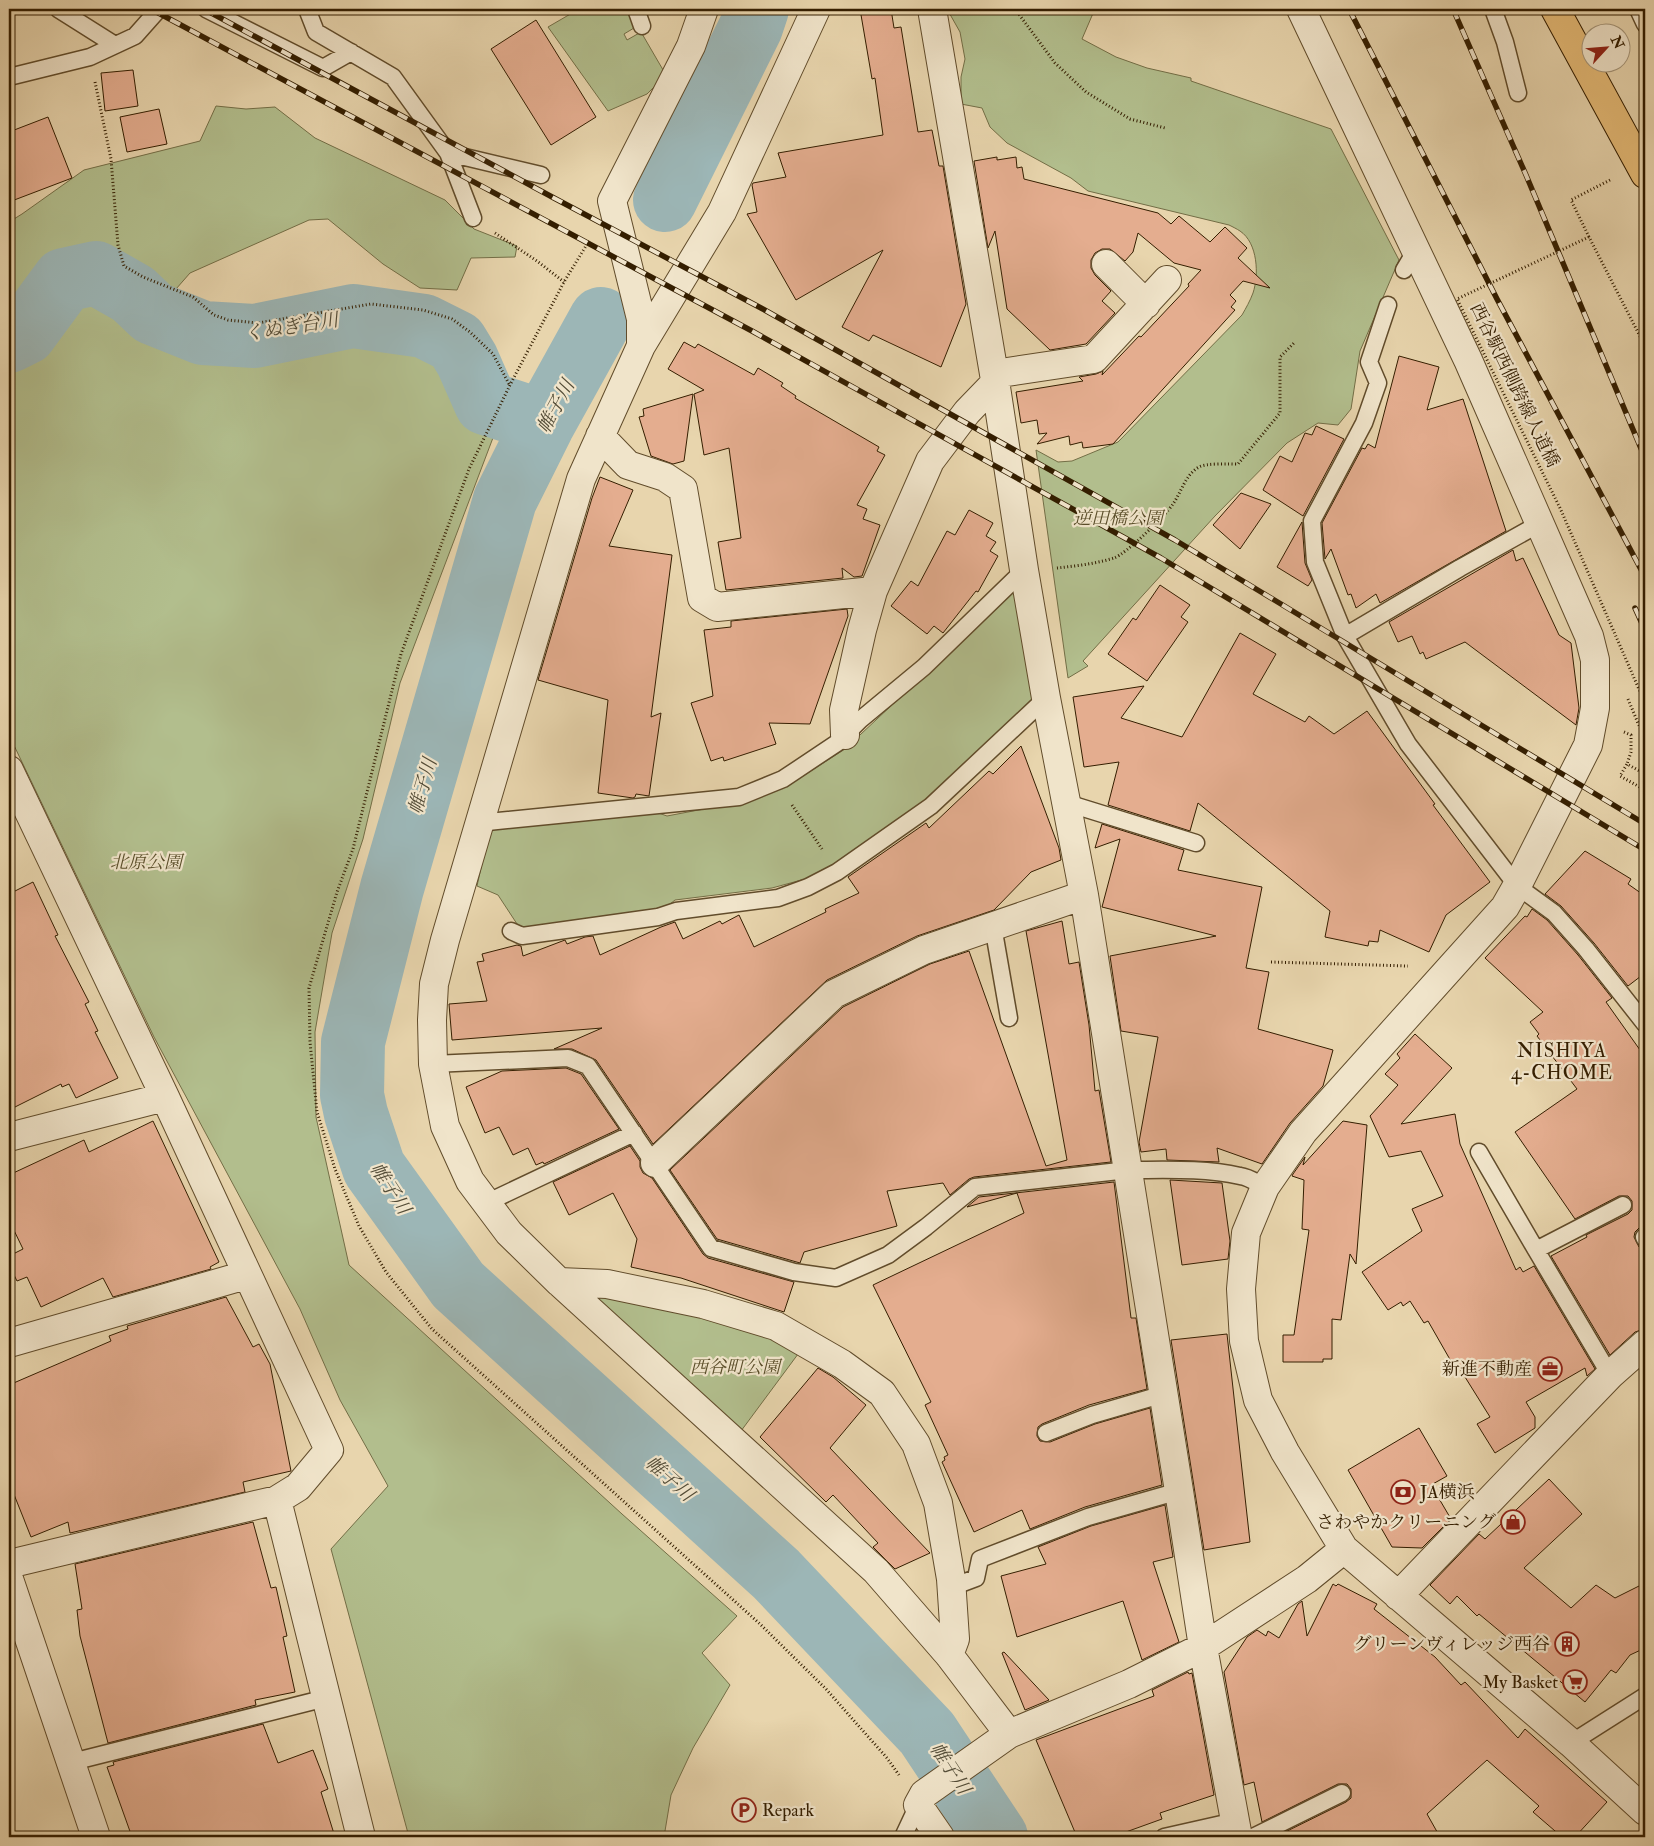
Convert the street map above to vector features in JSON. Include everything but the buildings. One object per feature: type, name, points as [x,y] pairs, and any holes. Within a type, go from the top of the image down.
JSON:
[{"type":"highway","points":[[1555,9],[1632,175]]},
{"type":"street","points":[[641,346],[642,320],[612,201],[691,46],[704,9]]},
{"type":"street","points":[[816,9],[722,212],[641,346],[581,479],[444,940],[434,984],[432,1020],[433,1064],[445,1126],[470,1181],[509,1233],[559,1282],[876,1571],[949,1655],[1000,1740]]},
{"type":"street","points":[[932,9],[1024,570],[1046,698],[1084,895],[1164,1394],[1202,1647],[1242,1832]]},
{"type":"street","points":[[1301,9],[1410,260],[1468,360],[1589,636],[1595,660],[1595,708],[1588,745],[1517,886],[1504,907],[1303,1132],[1265,1187],[1246,1233],[1241,1289],[1244,1340],[1258,1400],[1285,1452],[1344,1549],[1570,1743],[1645,1811]]},
{"type":"street","points":[[1106,264],[1146,304]]},
{"type":"street","points":[[845,735],[844,710],[862,630],[873,592],[930,461],[994,379],[1094,359],[1167,280]]},
{"type":"street","points":[[600,436],[628,465],[665,477],[683,489],[702,598],[717,607],[873,592]]},
{"type":"street","points":[[9,770],[165,1097],[329,1450],[298,1487],[277,1500],[9,1564]]},
{"type":"street","points":[[655,1163],[834,994],[924,950],[1084,895]]},
{"type":"street","points":[[9,1137],[165,1097]]},
{"type":"street","points":[[9,1343],[246,1274]]},
{"type":"street","points":[[559,1282],[617,1286],[703,1304],[776,1326],[842,1364],[882,1393],[916,1444],[938,1503],[952,1587],[955,1639],[949,1655]]},
{"type":"street","points":[[1398,1596],[1610,1375],[1645,1344]]},
{"type":"street","points":[[277,1500],[361,1837]]},
{"type":"street","points":[[940,1837],[921,1800],[1000,1740],[1129,1684],[1202,1647],[1307,1579],[1344,1549]]},
{"type":"street","points":[[9,1579],[96,1837]]},
{"type":"lane","points":[[58,9],[115,45]]},
{"type":"lane","points":[[9,77],[90,56],[135,36],[159,9]]},
{"type":"lane","points":[[206,9],[323,68],[351,52]]},
{"type":"lane","points":[[308,9],[316,32],[393,77],[448,153],[473,218]]},
{"type":"lane","points":[[636,9],[642,26]]},
{"type":"lane","points":[[1493,9],[1505,42],[1518,93]]},
{"type":"lane","points":[[1638,9],[1645,24]]},
{"type":"lane","points":[[448,153],[541,175]]},
{"type":"lane","points":[[1388,305],[1369,362],[1378,383],[1373,399],[1364,424],[1312,521],[1315,562],[1345,636],[1408,744],[1517,886],[1554,913],[1586,949],[1645,1024]]},
{"type":"lane","points":[[1345,636],[1460,568],[1540,524]]},
{"type":"lane","points":[[478,823],[739,797],[784,779],[845,735],[860,720],[924,667],[1024,570]]},
{"type":"lane","points":[[511,931],[522,936],[658,917],[676,911],[778,898],[808,887],[838,872],[931,806],[1046,698]]},
{"type":"lane","points":[[1067,803],[1196,843]]},
{"type":"lane","points":[[993,926],[1009,1018]]},
{"type":"lane","points":[[433,1064],[568,1058],[588,1066],[711,1248],[794,1272],[836,1278],[888,1255],[926,1227],[975,1186],[1128,1170],[1199,1171],[1242,1176],[1265,1187]]},
{"type":"lane","points":[[486,1203],[634,1134]]},
{"type":"lane","points":[[1479,1152],[1610,1375]]},
{"type":"lane","points":[[1536,1250],[1624,1205]]},
{"type":"lane","points":[[1046,1433],[1092,1415],[1164,1394]]},
{"type":"lane","points":[[952,1587],[976,1578],[980,1559],[1088,1517],[1179,1491]]},
{"type":"lane","points":[[1570,1743],[1645,1696]]},
{"type":"lane","points":[[72,1762],[326,1698]]},
{"type":"lane","points":[[1164,1837],[1242,1832],[1342,1793]]},
{"type":"lane","points":[[903,1837],[921,1800]]},
{"type":"path","points":[[1015,9],[1055,63],[1086,92],[1130,119],[1165,128]]},
{"type":"path","points":[[90,56],[111,159],[118,245],[124,266],[143,277],[194,297],[214,315],[228,320],[258,323],[371,304],[423,310],[452,319],[470,332],[493,354],[510,385]]},
{"type":"path","points":[[1632,175],[1571,200],[1645,346]]},
{"type":"path","points":[[612,201],[564,282],[469,469],[401,654],[353,849],[337,892],[309,988],[310,1042],[317,1112],[335,1169],[359,1226],[386,1272],[432,1328],[753,1618],[826,1689],[921,1800]]},
{"type":"path","points":[[473,218],[564,282]]},
{"type":"path","name":"西谷駅西側跨線人道橋","points":[[1589,237],[1456,299],[1560,508],[1645,702]]},
{"type":"path","points":[[1024,570],[1079,566],[1116,558],[1142,537],[1162,517],[1174,503],[1186,478],[1200,466],[1238,464],[1280,413],[1280,357],[1295,342]]},
{"type":"path","points":[[1631,735],[1631,752],[1620,776],[1645,790]]},
{"type":"path","points":[[1627,764],[1645,774]]},
{"type":"path","points":[[776,782],[838,872]]},
{"type":"path","points":[[1271,962],[1451,967]]},
{"type":"green space","points":[[579,9],[629,9],[634,28],[624,34],[627,40],[641,32],[666,75],[647,94],[608,111],[548,27]]},
{"type":"green space","name":"逆田橋公園","points":[[947,9],[1091,9],[1094,11],[1082,39],[1116,57],[1147,68],[1191,78],[1191,81],[1331,129],[1399,260],[1360,351],[1351,409],[1338,425],[1318,423],[1287,443],[1215,516],[1083,661],[1088,666],[1068,678],[1036,450],[1058,462],[1072,461],[1118,442],[1242,315],[1251,299],[1255,286],[1256,260],[1254,251],[1246,236],[1229,225],[1088,191],[1071,178],[1007,143],[990,127],[982,108],[961,104],[961,77],[965,59],[960,32]]},
{"type":"green space","name":"北原公園","points":[[216,106],[246,109],[275,107],[315,138],[445,200],[474,229],[517,246],[515,257],[471,258],[457,290],[420,288],[383,264],[328,219],[309,220],[190,273],[176,289],[182,308],[210,333],[243,343],[284,341],[285,313],[326,305],[426,319],[459,331],[487,359],[498,384],[502,414],[400,683],[363,839],[332,933],[315,1032],[316,1117],[349,1265],[622,1514],[737,1616],[702,1653],[730,1685],[693,1748],[671,1795],[664,1837],[409,1837],[331,1549],[388,1486],[340,1400],[300,1309],[154,1037],[9,735],[9,222],[84,170],[200,141]]},
{"type":"green space","points":[[1021,584],[1037,703],[926,800],[820,875],[772,888],[675,900],[665,908],[529,929],[519,927],[498,895],[477,886],[490,827],[653,811],[667,816],[751,800],[792,783],[845,749]]},
{"type":"green space","name":"西谷町公園","points":[[592,1294],[719,1316],[801,1350],[741,1431]]},
{"type":"waterway","name":"帷子川","points":[[665,200],[751,27],[757,9]]},
{"type":"waterway","name":"くぬぎ台川","points":[[9,341],[25,333],[64,280],[96,273],[133,294],[153,313],[203,333],[255,336],[353,316],[424,326],[456,342],[467,360],[486,403],[544,422]]},
{"type":"waterway","name":"帷子川","points":[[601,319],[544,422],[505,500],[392,888],[353,1042],[352,1095],[356,1114],[374,1168],[458,1285],[776,1574],[927,1733],[996,1837]]},
{"type":"railway","points":[[151,9],[752,331],[1161,558],[1645,850]]},
{"type":"railway","points":[[204,9],[761,308],[1175,540],[1645,824]]},
{"type":"railway","points":[[1349,9],[1497,299],[1645,577]]},
{"type":"railway","points":[[1453,9],[1526,175],[1645,458]]},
{"type":"railway","points":[[1635,608],[1645,630]]},
{"type":"place","name":"新進不動産","points":[[1550,1369]]},
{"type":"place","name":"JA横浜","points":[[1403,1492]]},
{"type":"place","name":"さわやかクリーニング","points":[[1513,1522]]},
{"type":"place","name":"グリーンヴィレッジ西谷","points":[[1567,1644]]},
{"type":"place","name":"My Basket","points":[[1575,1682]]},
{"type":"place","name":"Repark","points":[[744,1810]]},
{"type":"district","name":"NISHIYA 4-CHOME","points":[[1562,1061]]}]
